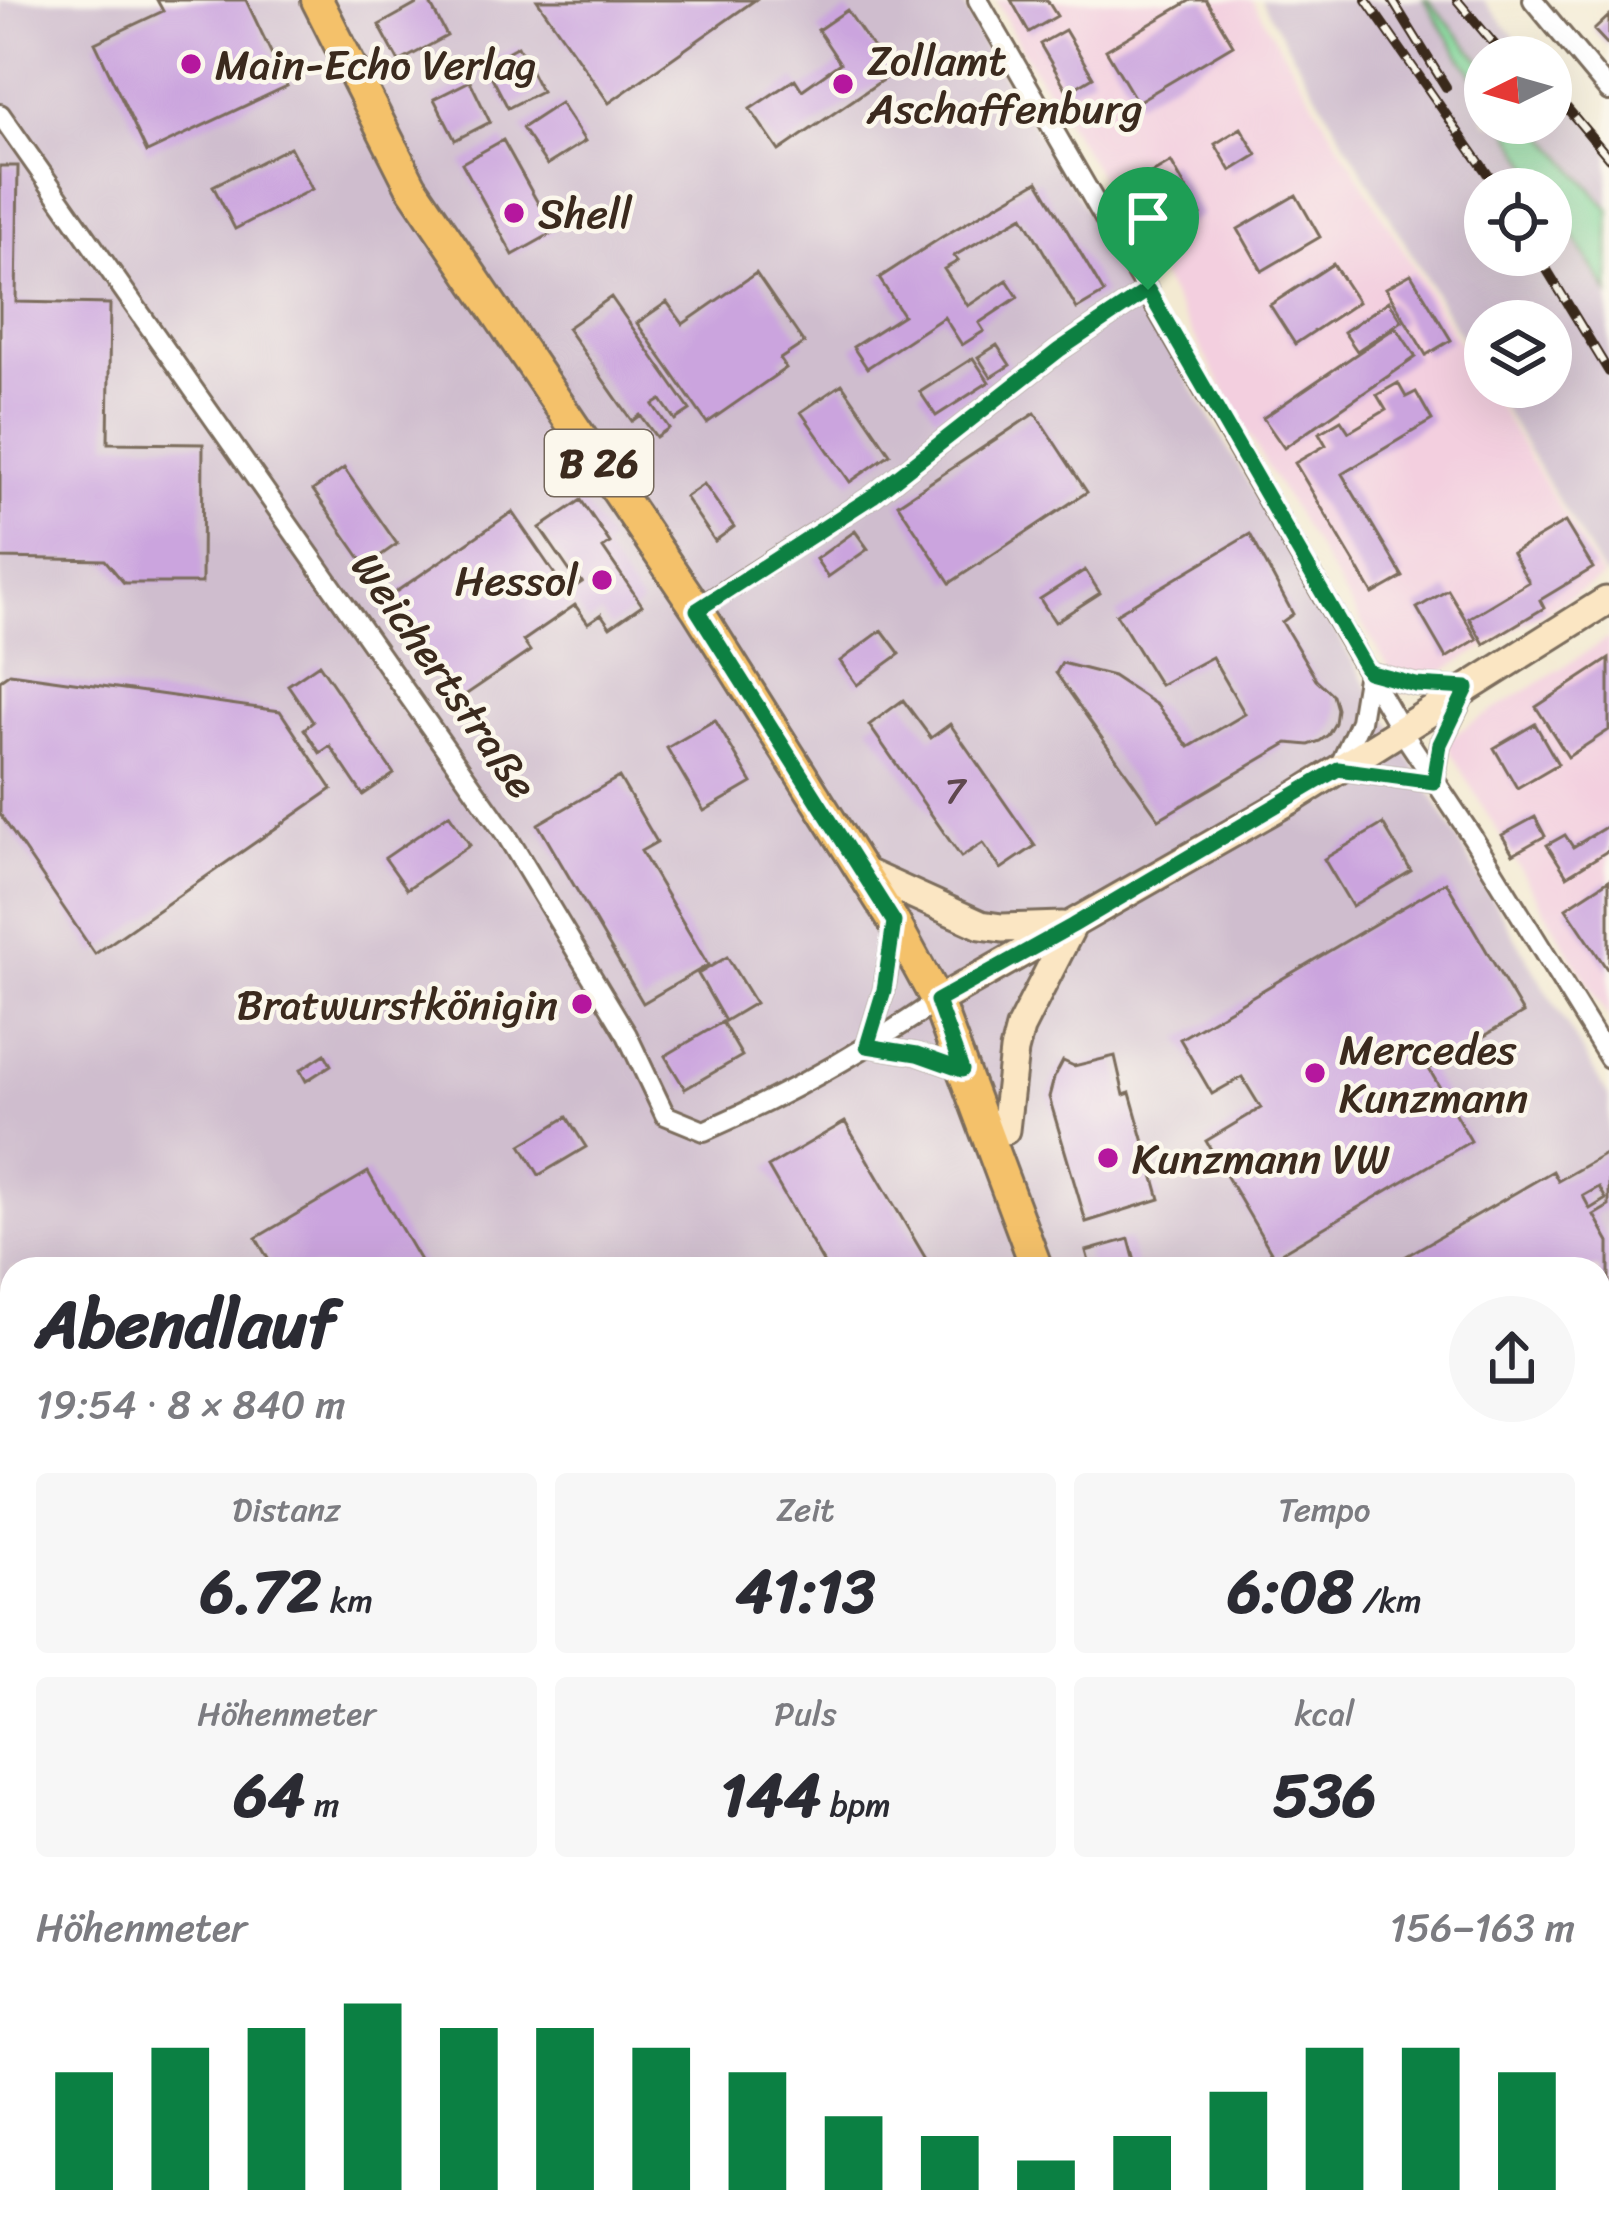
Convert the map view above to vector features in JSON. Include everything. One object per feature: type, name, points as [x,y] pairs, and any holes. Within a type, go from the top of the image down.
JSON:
[{"type":"main road","name":"B 26","points":[[317,0],[411,186],[697,610],[866,873],[937,1001]]},
{"type":"main road","name":"Weichertstraße","points":[[937,1001],[1338,769],[1606,601]]},
{"type":"main road","points":[[866,873],[981,925],[1072,926],[1021,1028],[1005,1130]]},
{"type":"main road","points":[[937,1001],[1035,1257]]},
{"type":"main road","points":[[937,1001],[968,1039],[1005,1130],[1037,1257]]},
{"type":"street","points":[[978,0],[1401,730],[1609,1058]]},
{"type":"street","points":[[1533,0],[1609,92]]},
{"type":"street","name":"Weichertstraße","points":[[0,114],[507,836],[627,1035],[665,1115],[704,1131],[867,1046],[937,1001]]},
{"type":"street","points":[[697,610],[873,496],[1059,350],[1148,290]]},
{"type":"street","points":[[1368,672],[1416,685],[1467,688],[1440,744],[1434,782]]},
{"type":"street","points":[[1368,672],[1360,721],[1338,769],[1434,782]]},
{"type":"street","points":[[894,922],[884,990],[867,1046],[917,1054],[962,1070]]},
{"type":"shaded area","points":[[0,0],[962,0],[984,46],[1122,268],[1609,1097],[1609,1257],[0,1257]]},
{"type":"shaded area","points":[[996,0],[1252,0],[1464,350],[1464,408],[1499,408],[1602,578],[1405,694],[1272,475],[1149,256]]},
{"type":"shaded area","points":[[1261,0],[1424,0],[1464,62],[1464,144],[1517,144],[1532,168],[1464,168],[1464,276],[1572,276],[1572,233],[1609,294],[1609,574],[1605,577],[1503,408],[1572,408],[1572,300],[1464,300],[1464,343]]},
{"type":"shaded area","points":[[1428,0],[1483,0],[1514,36],[1464,36],[1464,42]]},
{"type":"shaded area","points":[[1572,102],[1609,143],[1609,209],[1553,144],[1572,144]]},
{"type":"shaded area","points":[[1609,638],[1609,1019],[1444,741]]},
{"type":"green space","points":[[1424,0],[1464,42],[1464,62]]},
{"type":"green space","points":[[1517,144],[1553,144],[1609,209],[1609,294],[1572,233],[1572,168],[1532,168]]},
{"type":"building","name":"Main-Echo Verlag","points":[[157,0],[246,0],[287,86],[147,152],[95,43],[163,11]]},
{"type":"building","points":[[424,0],[447,36],[399,62],[379,25]]},
{"type":"building","points":[[537,0],[755,0],[609,103]]},
{"type":"building","points":[[1011,0],[1047,0],[1057,16],[1029,32]]},
{"type":"building","points":[[1191,0],[1206,0],[1233,45],[1137,102],[1106,50]]},
{"type":"building","name":"Zollamt Aschaffenburg","points":[[847,10],[891,74],[779,151],[750,109],[795,79],[802,90],[840,63],[818,30]]},
{"type":"building","points":[[1609,16],[1609,46],[1594,30]]},
{"type":"building","points":[[1065,30],[1093,77],[1068,92],[1040,44]]},
{"type":"building","points":[[518,46],[541,91],[508,108],[485,64]]},
{"type":"building","points":[[470,81],[490,122],[455,140],[434,99]]},
{"type":"building","points":[[560,103],[585,141],[547,165],[522,128]]},
{"type":"building","points":[[1241,128],[1257,155],[1231,171],[1215,144]]},
{"type":"building","points":[[503,140],[554,232],[513,255],[462,163]]},
{"type":"building","points":[[290,147],[312,189],[235,229],[213,186]]},
{"type":"building","points":[[1171,162],[1201,215],[1178,229],[1147,176]]},
{"type":"building","points":[[0,166],[18,166],[16,302],[110,304],[108,443],[203,444],[202,583],[124,583],[105,560],[0,558]]},
{"type":"building","points":[[1038,181],[1104,293],[1077,309],[1023,216],[954,256],[958,261],[944,269],[968,306],[1007,280],[1018,297],[979,323],[984,331],[962,345],[944,317],[867,368],[853,347],[903,315],[879,278]]},
{"type":"building","points":[[1296,195],[1320,237],[1262,271],[1238,229]]},
{"type":"building","points":[[1333,264],[1358,302],[1295,344],[1270,305]]},
{"type":"building","points":[[756,273],[804,343],[780,359],[786,368],[707,423],[637,323],[667,302],[683,324]]},
{"type":"building","points":[[1411,274],[1451,340],[1426,355],[1386,288]]},
{"type":"building","points":[[611,297],[690,410],[675,420],[661,400],[653,405],[669,428],[656,437],[640,415],[632,421],[567,328]]},
{"type":"building","points":[[1389,301],[1402,321],[1357,351],[1344,332]]},
{"type":"building","points":[[1396,327],[1416,357],[1284,448],[1263,418]]},
{"type":"building","points":[[997,345],[1010,365],[991,377],[978,357]]},
{"type":"building","points":[[973,358],[989,382],[936,416],[920,392]]},
{"type":"building","points":[[1398,383],[1406,397],[1416,392],[1432,420],[1342,474],[1403,577],[1373,594],[1295,463],[1326,445],[1319,433],[1341,420],[1349,432],[1386,410],[1377,395]]},
{"type":"building","points":[[842,384],[890,454],[850,482],[801,412]]},
{"type":"building","points":[[1035,413],[1087,492],[950,583],[898,504]]},
{"type":"building","points":[[344,468],[397,544],[366,566],[313,490]]},
{"type":"building","points":[[704,484],[734,527],[715,541],[685,497]]},
{"type":"building","points":[[581,500],[610,543],[603,548],[642,605],[610,627],[601,614],[588,623],[575,605],[523,641],[530,651],[458,700],[387,598],[512,512],[567,592],[582,582],[540,528]]},
{"type":"building","points":[[1565,522],[1593,568],[1540,600],[1544,608],[1484,644],[1469,618],[1529,582],[1512,553]]},
{"type":"building","points":[[855,531],[868,549],[828,577],[816,559]]},
{"type":"building","points":[[1250,534],[1293,614],[1282,622],[1316,679],[1333,695],[1335,723],[1320,741],[1288,743],[1159,819],[1056,673],[1062,663],[1113,676],[1157,705],[1189,747],[1245,714],[1212,657],[1160,685],[1116,614]]},
{"type":"building","points":[[1085,570],[1100,593],[1055,622],[1040,599]]},
{"type":"building","points":[[1448,590],[1477,639],[1446,658],[1417,608]]},
{"type":"building","points":[[882,630],[900,654],[857,685],[840,661]]},
{"type":"building","points":[[1609,659],[1609,730],[1568,757],[1536,707]]},
{"type":"building","points":[[319,664],[394,774],[363,795],[330,746],[320,753],[304,729],[313,722],[288,685]]},
{"type":"building","points":[[10,673],[280,711],[332,789],[95,954],[0,814],[0,680]]},
{"type":"building","points":[[903,700],[931,738],[950,724],[1035,846],[1001,869],[983,843],[961,857],[869,725]]},
{"type":"building","points":[[715,720],[752,783],[704,811],[667,748]]},
{"type":"building","points":[[1535,724],[1558,764],[1517,788],[1494,748]]},
{"type":"building","points":[[619,777],[657,842],[641,851],[708,965],[643,1003],[538,824]]},
{"type":"building","points":[[449,814],[470,845],[407,889],[385,858]]},
{"type":"building","points":[[1535,817],[1545,836],[1513,854],[1502,835]]},
{"type":"building","points":[[1383,824],[1411,871],[1352,906],[1324,859]]},
{"type":"building","points":[[1609,825],[1609,850],[1567,876],[1547,845],[1565,835],[1573,847]]},
{"type":"building","points":[[1609,880],[1609,972],[1566,908]]},
{"type":"building","name":"Mercedes Kunzmann","points":[[1446,882],[1523,1013],[1429,1069],[1471,1141],[1274,1257],[1206,1141],[1261,1108],[1242,1077],[1212,1094],[1180,1039]]},
{"type":"building","points":[[727,957],[755,1003],[725,1021],[698,974]]},
{"type":"building","points":[[722,1022],[742,1056],[685,1089],[665,1056]]},
{"type":"building","points":[[325,1054],[331,1065],[306,1081],[300,1070]]},
{"type":"building","name":"Kunzmann VW","points":[[1115,1056],[1160,1199],[1086,1222],[1049,1097],[1063,1061],[1074,1066]]},
{"type":"building","points":[[567,1117],[586,1147],[539,1175],[521,1145]]},
{"type":"building","points":[[845,1122],[925,1257],[820,1257],[768,1167]]},
{"type":"building","points":[[1609,1152],[1609,1206],[1594,1215],[1609,1242],[1609,1257],[1405,1257],[1553,1171],[1558,1181]],"holes":[[[1599,1187],[1606,1199],[1590,1209],[1583,1196]]]},
{"type":"building","points":[[368,1172],[418,1257],[267,1257],[256,1238]]},
{"type":"building","points":[[1129,1239],[1134,1257],[1088,1257],[1086,1251]]},
{"type":"railway","points":[[1366,0],[1483,168]]},
{"type":"railway","points":[[1392,0],[1446,87]]},
{"type":"railway","points":[[1457,0],[1487,36]]},
{"type":"railway","points":[[1572,114],[1609,158]]},
{"type":"railway","points":[[1551,276],[1609,372]]},
{"type":"place","name":"Main-Echo Verlag","points":[[191,64]]},
{"type":"place","name":"Zollamt Aschaffenburg","points":[[843,84]]},
{"type":"place","name":"Shell","points":[[514,213]]},
{"type":"place","name":"Hessol","points":[[602,580]]},
{"type":"place","name":"Bratwurstkönigin","points":[[582,1004]]},
{"type":"place","name":"Mercedes Kunzmann","points":[[1315,1073]]},
{"type":"place","name":"Kunzmann VW","points":[[1108,1158]]},
{"type":"route","points":[[1148,290],[1368,672],[1416,685],[1467,688],[1440,744],[1434,782],[1338,769],[937,1001],[962,1070],[938,1059],[867,1046],[884,990],[894,922],[697,610],[873,496],[1059,350],[1148,290]]}]
